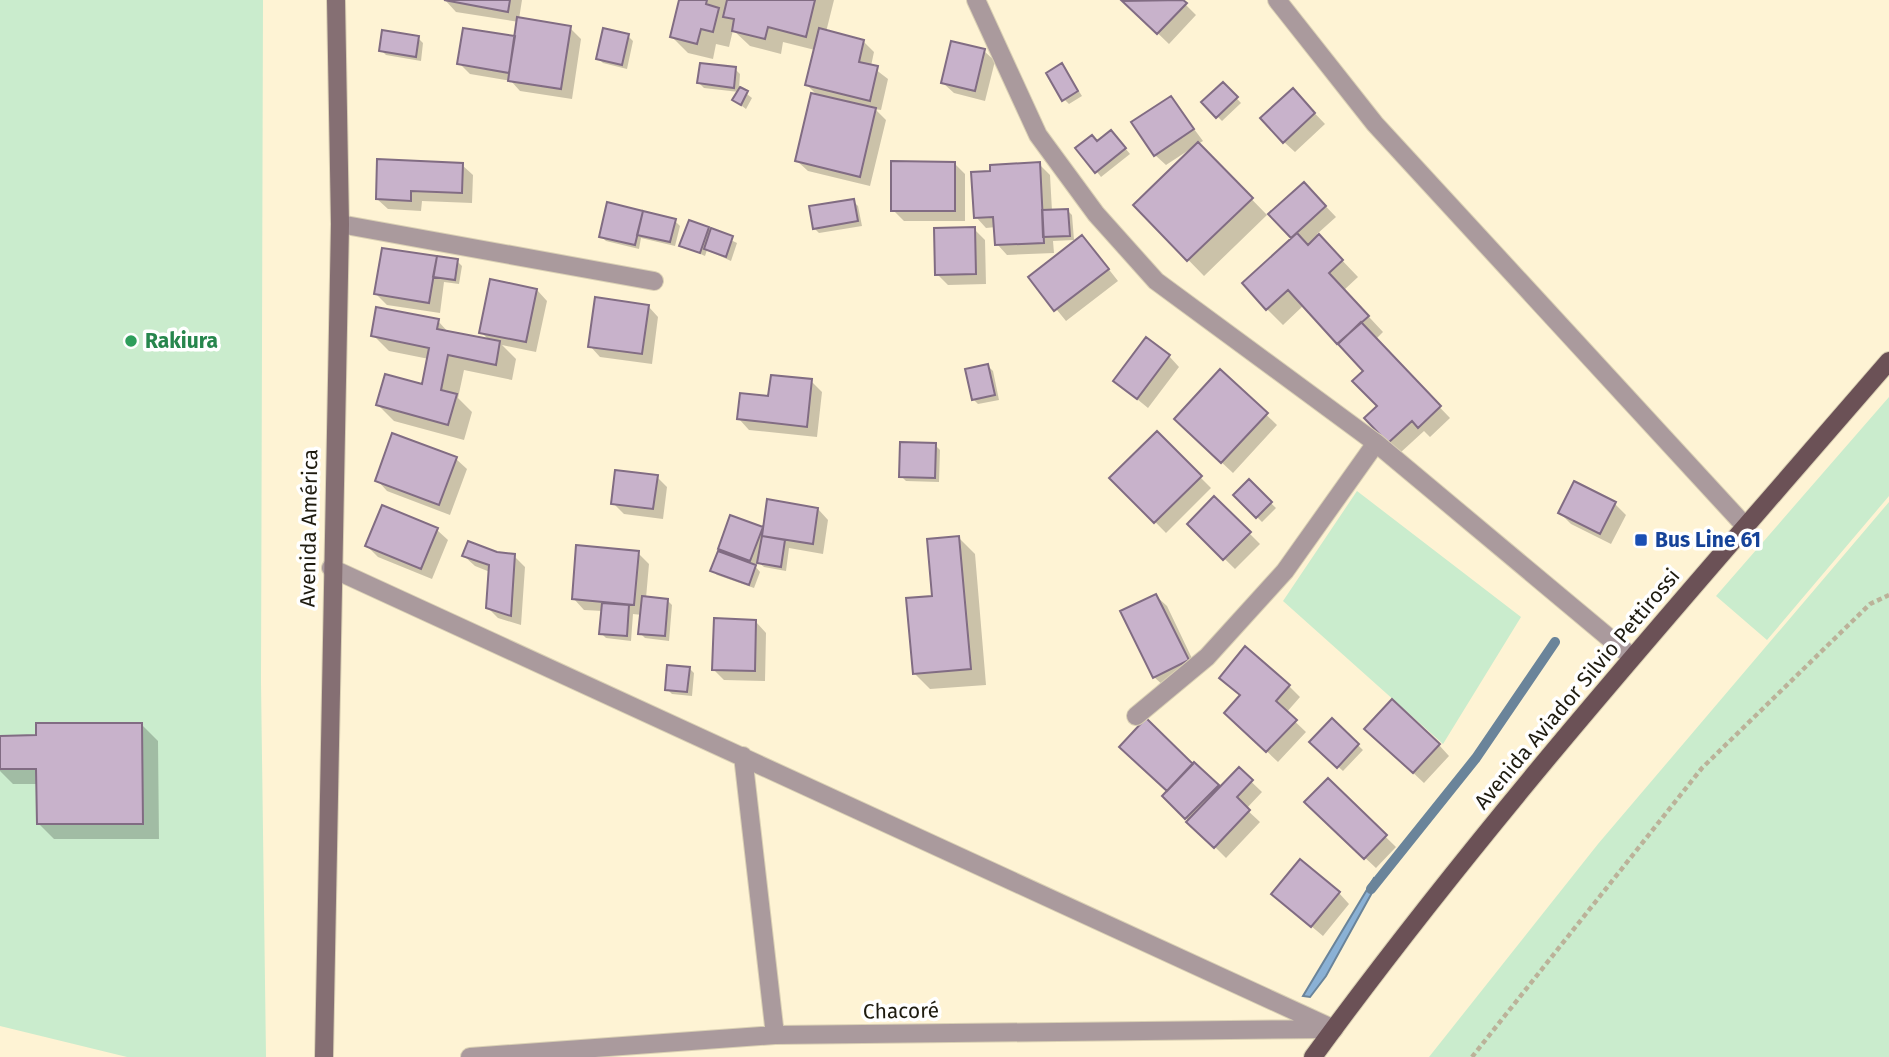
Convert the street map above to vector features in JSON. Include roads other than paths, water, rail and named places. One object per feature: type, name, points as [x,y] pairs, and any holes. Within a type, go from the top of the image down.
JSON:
[{"type":"main road","name":"Avenida América","points":[[324,1057],[331,568],[340,224],[337,0]]},
{"type":"main road","name":"Avenida Aviador Silvio Pettirossi","points":[[1313,1057],[1496,820],[1632,657],[1889,361]]},
{"type":"street","points":[[976,0],[1038,135],[1096,214],[1156,281],[1376,443],[1632,657]]},
{"type":"street","points":[[1277,0],[1374,124],[1746,527]]},
{"type":"street","points":[[340,224],[654,281]]},
{"type":"street","points":[[1136,716],[1208,657],[1285,571],[1376,443]]},
{"type":"street","points":[[331,568],[1334,1029]]},
{"type":"street","points":[[743,756],[775,1035]]},
{"type":"street","name":"Chacoré","points":[[470,1057],[775,1035],[1334,1029]]},
{"type":"water","points":[[1374,878],[1379,880],[1326,976],[1310,997],[1303,996]]},
{"type":"waterway","points":[[1371,889],[1476,758],[1555,642]]},
{"type":"place","name":"Rakiura","points":[[131,341]]},
{"type":"place","name":"Bus Line 61","points":[[1641,540]]}]
